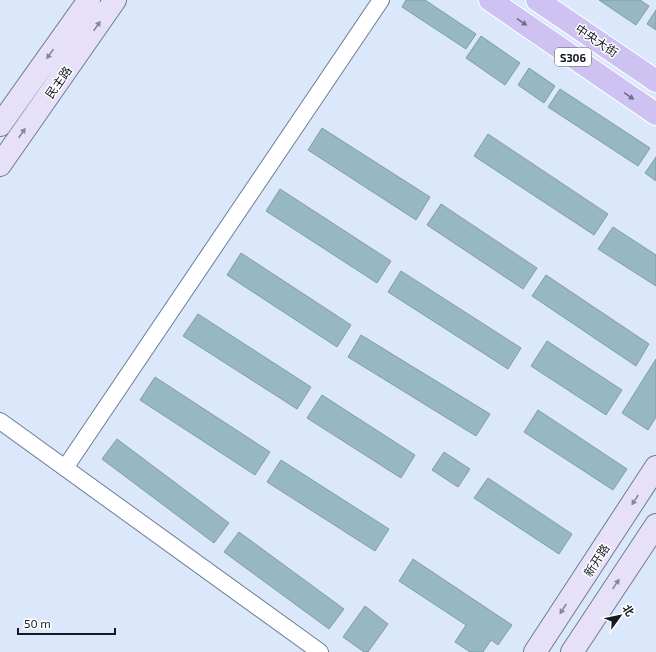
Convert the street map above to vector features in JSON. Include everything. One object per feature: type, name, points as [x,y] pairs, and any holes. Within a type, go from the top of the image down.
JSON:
[{"type":"main road","name":"民主路","points":[[0,124],[89,0]]},
{"type":"main road","name":"民主路","points":[[0,165],[115,0]]},
{"type":"main road","name":"S306","points":[[490,0],[656,114]]},
{"type":"main road","name":"中央大街","points":[[537,0],[656,81]]},
{"type":"main road","name":"新开路","points":[[535,652],[656,467]]},
{"type":"main road","points":[[572,652],[656,524]]},
{"type":"street","points":[[65,468],[381,0]]},
{"type":"street","points":[[0,421],[320,652]]},
{"type":"building","points":[[406,0],[425,0],[476,34],[466,49],[402,7]]},
{"type":"building","points":[[599,0],[640,0],[649,6],[636,25]]},
{"type":"building","points":[[656,10],[656,30],[647,24]]},
{"type":"building","points":[[481,36],[520,63],[505,85],[466,58]]},
{"type":"building","points":[[529,68],[555,86],[544,103],[518,85]]},
{"type":"building","points":[[560,89],[650,148],[638,166],[548,107]]},
{"type":"building","points":[[322,128],[430,197],[416,220],[308,150]]},
{"type":"building","points":[[488,134],[608,214],[594,235],[474,156]]},
{"type":"building","points":[[656,157],[656,181],[645,173]]},
{"type":"building","points":[[280,189],[391,261],[377,283],[266,211]]},
{"type":"building","points":[[441,204],[537,268],[523,289],[427,225]]},
{"type":"building","points":[[613,227],[656,255],[656,286],[598,249]]},
{"type":"building","points":[[241,253],[351,325],[337,347],[227,275]]},
{"type":"building","points":[[401,271],[521,348],[508,369],[388,292]]},
{"type":"building","points":[[546,275],[649,344],[636,366],[532,296]]},
{"type":"building","points":[[198,314],[311,387],[297,409],[183,336]]},
{"type":"building","points":[[361,335],[490,414],[476,436],[348,357]]},
{"type":"building","points":[[547,341],[622,390],[606,415],[531,366]]},
{"type":"building","points":[[656,359],[656,417],[648,430],[622,413]]},
{"type":"building","points":[[155,377],[270,452],[255,475],[140,400]]},
{"type":"building","points":[[322,395],[415,455],[401,478],[307,418]]},
{"type":"building","points":[[538,410],[627,469],[613,490],[524,432]]},
{"type":"building","points":[[117,439],[229,523],[214,543],[102,459]]},
{"type":"building","points":[[444,452],[470,469],[458,487],[432,470]]},
{"type":"building","points":[[281,460],[389,529],[375,551],[267,482]]},
{"type":"building","points":[[488,478],[572,534],[559,554],[474,498]]},
{"type":"building","points":[[239,532],[344,609],[329,629],[224,552]]},
{"type":"building","points":[[413,559],[512,625],[498,645],[491,640],[483,652],[470,652],[455,642],[466,625],[399,581]]},
{"type":"building","points":[[365,606],[388,624],[368,652],[364,652],[343,637]]}]
